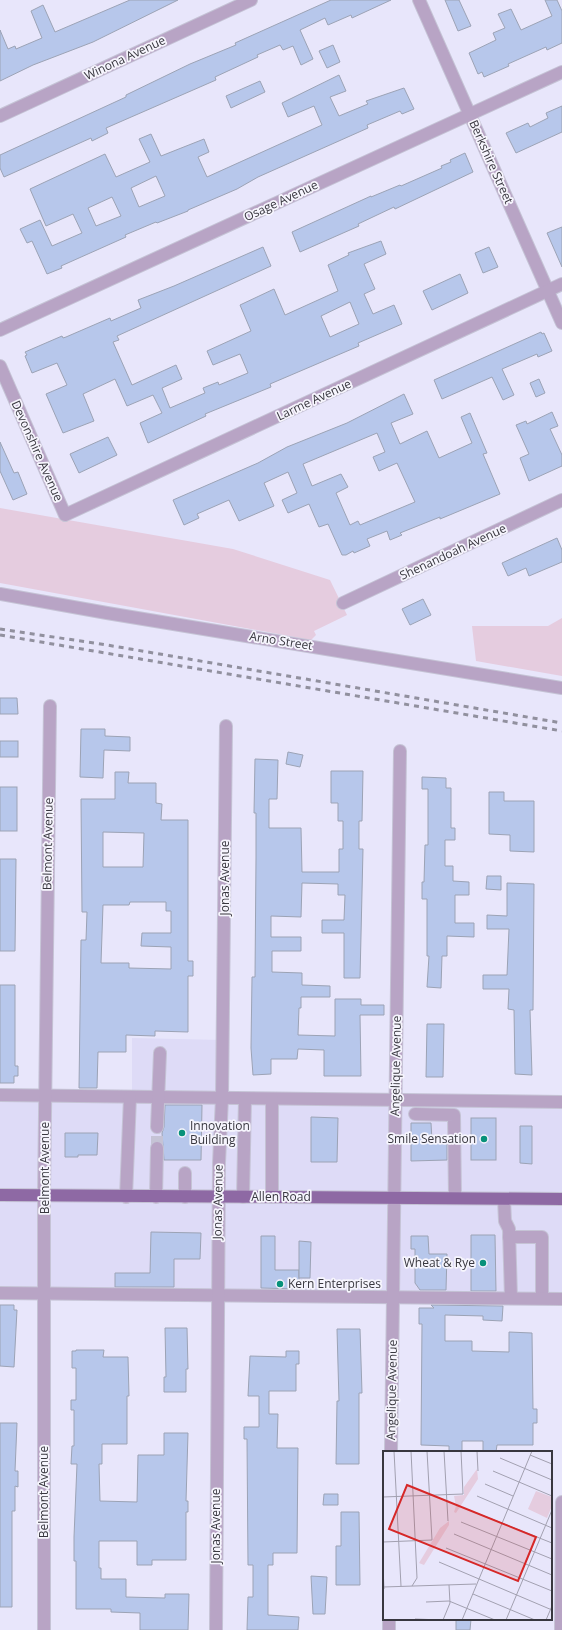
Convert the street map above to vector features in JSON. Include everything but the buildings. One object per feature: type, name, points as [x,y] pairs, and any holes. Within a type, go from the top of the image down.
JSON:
[{"type":"main road","name":"Allen Road","points":[[0,1195],[562,1199]]},
{"type":"street","name":"Winona Avenue","points":[[0,116],[251,0]]},
{"type":"street","name":"Berkshire Street","points":[[419,0],[562,324]]},
{"type":"street","name":"Osage Avenue","points":[[0,330],[562,72]]},
{"type":"street","name":"Larme Avenue","points":[[65,515],[562,284]]},
{"type":"street","name":"Devonshire Avenue","points":[[0,366],[65,515]]},
{"type":"street","name":"Shenandoah Avenue","points":[[343,603],[562,500]]},
{"type":"street","name":"Arno Street","points":[[0,594],[107,614],[562,688]]},
{"type":"street","name":"Belmont Avenue","points":[[44,1630],[44,1196],[50,706]]},
{"type":"street","name":"Jonas Avenue","points":[[216,1630],[218,1163],[222,1098],[226,726]]},
{"type":"street","name":"Angelique Avenue","points":[[391,1451],[400,752]]},
{"type":"street","points":[[157,1127],[160,1053]]},
{"type":"street","points":[[0,1095],[562,1102]]},
{"type":"street","points":[[126,1196],[130,1097]]},
{"type":"street","points":[[243,1197],[245,1099]]},
{"type":"street","points":[[272,1099],[272,1197]]},
{"type":"street","points":[[415,1114],[454,1115],[455,1198]]},
{"type":"street","points":[[156,1197],[157,1148]]},
{"type":"street","points":[[185,1173],[185,1197]]},
{"type":"street","points":[[504,1199],[505,1221],[509,1229],[511,1298]]},
{"type":"street","points":[[509,1237],[542,1237],[542,1298]]},
{"type":"street","points":[[0,1293],[562,1298]]},
{"type":"street","points":[[561,1630],[562,1502]]},
{"type":"shaded area","points":[[0,508],[233,549],[330,580],[347,615],[314,631],[316,635],[311,640],[0,583]]},
{"type":"shaded area","points":[[562,618],[562,676],[476,661],[472,626],[548,626]]},
{"type":"shaded area","points":[[132,1038],[223,1040],[222,1097],[562,1102],[562,1299],[0,1293],[0,1095],[132,1097]]},
{"type":"tunnel","points":[[157,1127],[157,1148]]},
{"type":"railway","points":[[0,629],[107,645],[562,723]]},
{"type":"railway","points":[[0,635],[562,731]]},
{"type":"place","name":"Innovation Building","points":[[182,1133]]},
{"type":"place","name":"Smile Sensation","points":[[484,1139]]},
{"type":"place","name":"Wheat & Rye","points":[[483,1263]]},
{"type":"place","name":"Kern Enterprises","points":[[280,1284]]}]
